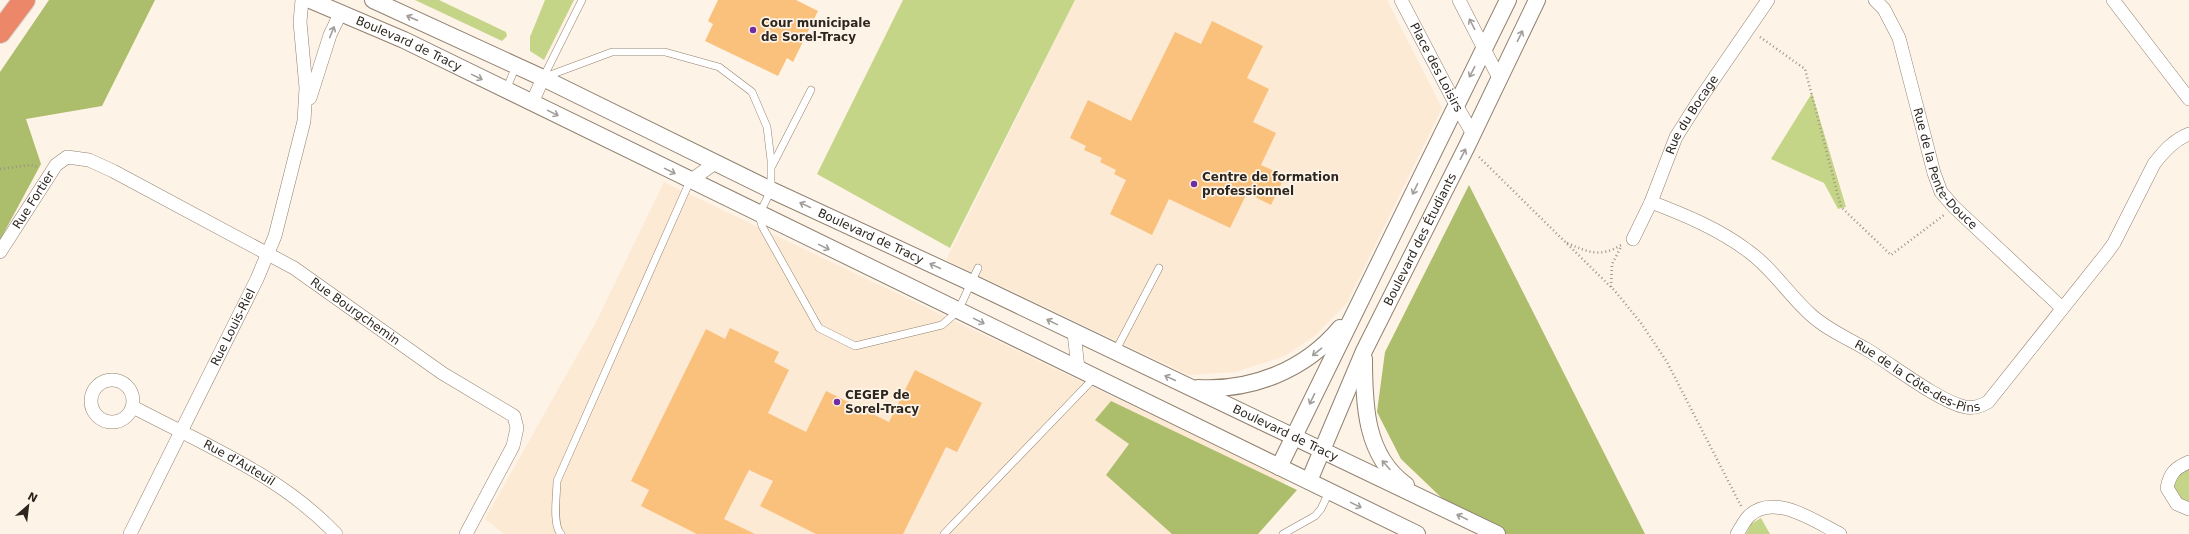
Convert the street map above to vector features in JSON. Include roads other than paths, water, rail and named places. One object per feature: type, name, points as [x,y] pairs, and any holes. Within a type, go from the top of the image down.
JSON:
[{"type":"highway","points":[[0,32],[24,0]]},
{"type":"street","name":"Rue Louis-Riel","points":[[302,0],[300,22],[305,65],[306,110]]},
{"type":"street","name":"Boulevard de Tracy","points":[[310,0],[341,12],[532,103],[1416,534]]},
{"type":"street","name":"Boulevard de Tracy","points":[[373,0],[543,78],[771,190],[975,276],[1074,333],[1294,436],[1497,534]]},
{"type":"street","name":"Place des Loisirs","points":[[1401,0],[1456,105],[1473,134]]},
{"type":"street","points":[[1459,0],[1499,78]]},
{"type":"street","points":[[1279,467],[1353,313],[1508,0]]},
{"type":"street","name":"Boulevard des Étudiants","points":[[1309,481],[1323,451],[1364,351],[1473,134],[1537,0]]},
{"type":"street","name":"Rue du Bocage","points":[[1633,239],[1651,202],[1676,137],[1700,99],[1768,0]]},
{"type":"street","name":"Rue de la Pente-Douce","points":[[1875,0],[1884,9],[1899,38],[1934,173],[1942,192],[1954,207],[2062,308]]},
{"type":"street","points":[[2113,0],[2189,99]]},
{"type":"street","name":"Rue Louis-Riel","points":[[130,534],[181,432],[275,236],[306,110],[330,35],[341,12]]},
{"type":"street","points":[[532,103],[543,78]]},
{"type":"street","name":"Rue de la Côte-des-Pins","points":[[1651,202],[1687,216],[1738,243],[1766,267],[1810,314],[1845,339],[1864,348],[1943,398],[1965,407],[1979,407],[1988,402],[2114,243],[2154,164],[2172,144],[2189,134]]},
{"type":"street","name":"Rue Fortier","points":[[0,252],[56,165],[67,157],[74,158]]},
{"type":"street","name":"Rue Bourgchemin","points":[[74,158],[89,160],[113,171],[294,268],[442,373],[514,416],[517,428],[513,446],[466,534]]},
{"type":"street","points":[[690,181],[715,163]]},
{"type":"street","points":[[1190,387],[1225,388],[1283,373],[1317,352],[1353,313]]},
{"type":"street","points":[[1074,333],[1078,368]]},
{"type":"street","points":[[1364,351],[1365,402],[1368,425],[1381,460],[1398,479],[1426,500]]},
{"type":"street","name":"Rue d'Auteuil","points":[[133,407],[216,448],[250,467],[324,521],[336,534]]},
{"type":"street","points":[[2189,462],[2177,467],[2169,479],[2167,488],[2177,504],[2189,509]]},
{"type":"street","points":[[1737,534],[1750,516],[1760,510],[1775,507],[1787,508],[1840,534]]},
{"type":"lane","points":[[543,78],[582,0]]},
{"type":"lane","points":[[543,78],[612,52],[665,52],[719,67],[752,92],[767,127],[771,168],[771,190],[759,215],[762,226],[818,328],[855,346],[942,325],[958,311],[975,276]]},
{"type":"lane","points":[[505,91],[516,66]]},
{"type":"lane","points":[[771,168],[811,90]]},
{"type":"lane","points":[[561,534],[558,531],[556,508],[557,480],[690,181]]},
{"type":"lane","points":[[1115,353],[1159,268]]},
{"type":"lane","points":[[944,534],[1095,377]]},
{"type":"lane","points":[[1283,534],[1315,516],[1321,509],[1329,492]]},
{"type":"place","name":"Cour municipale de Sorel-Tracy","points":[[753,30]]},
{"type":"place","name":"Centre de formation professionnel","points":[[1194,184]]},
{"type":"place","name":"CEGEP de Sorel-Tracy","points":[[837,402]]}]
